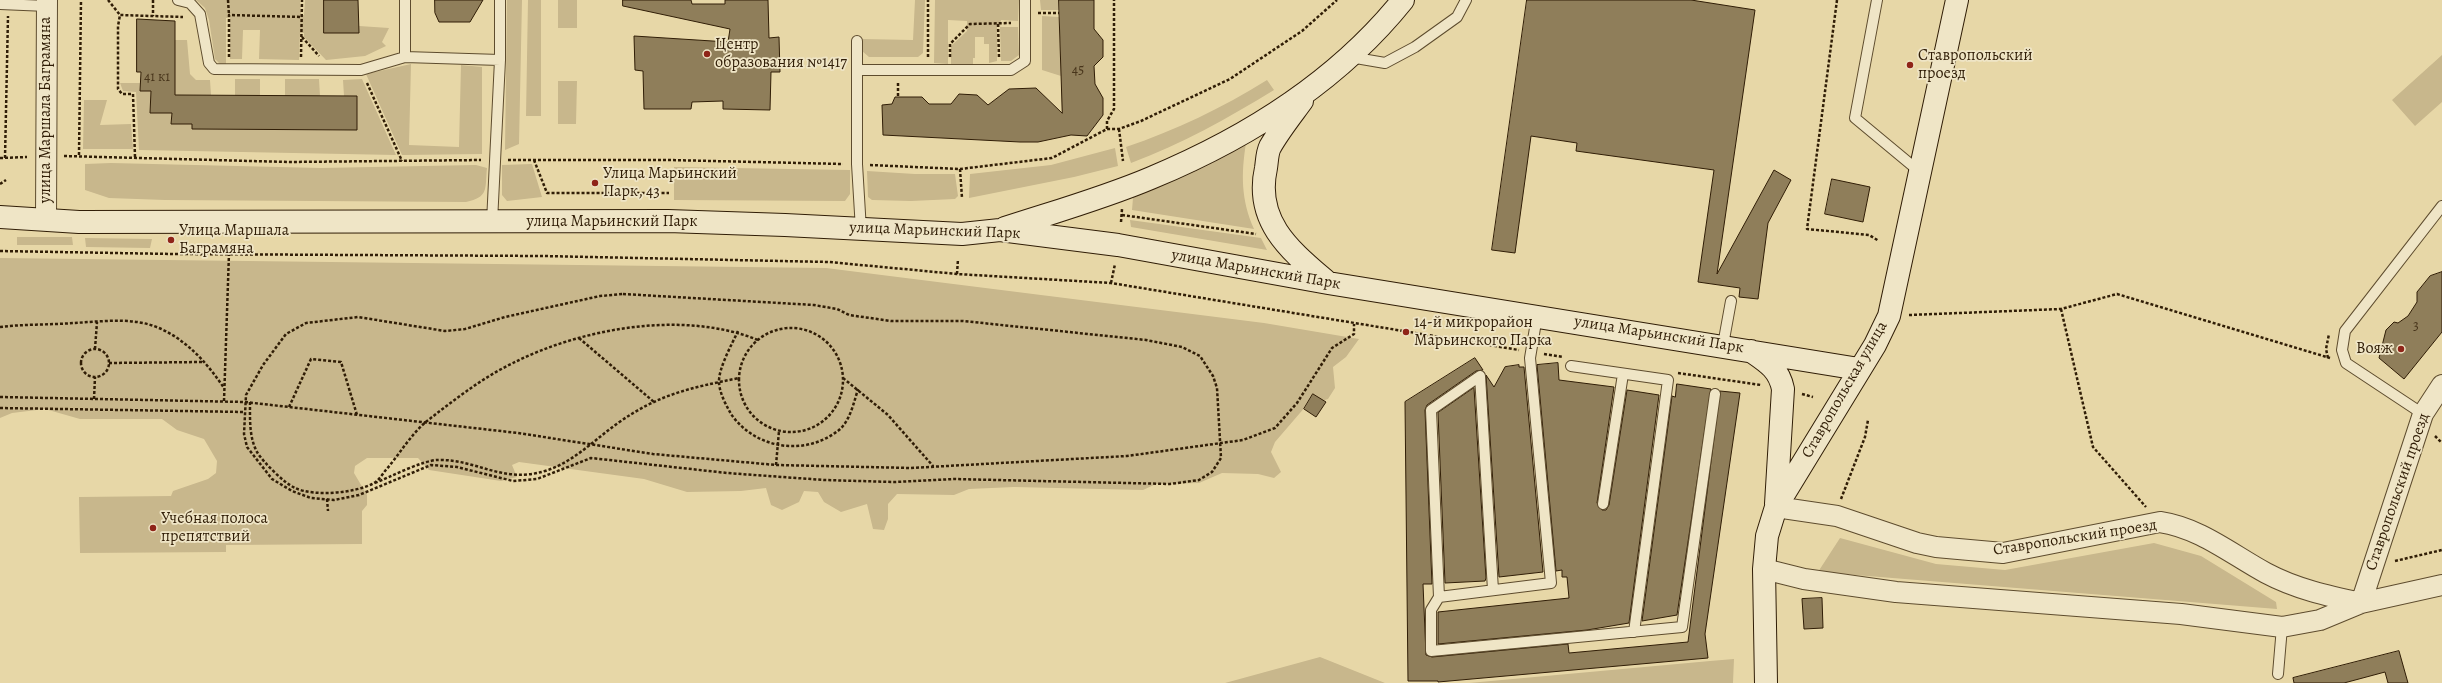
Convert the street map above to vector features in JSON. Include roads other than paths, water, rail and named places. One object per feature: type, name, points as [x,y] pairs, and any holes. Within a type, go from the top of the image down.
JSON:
[{"type":"street","points":[[1000,230],[1152,178],[1251,130],[1315,85],[1350,57],[1404,0]]},
{"type":"street","name":"Ставропольская улица","points":[[1766,683],[1764,569],[1767,536],[1776,507],[1875,345],[1889,316],[1957,0]]},
{"type":"street","name":"улица Маршала Баграмяна","points":[[46,220],[47,3]]},
{"type":"street","points":[[1315,85],[1270,148],[1264,178],[1264,205],[1272,226],[1280,237],[1301,260],[1328,283]]},
{"type":"street","name":"улица Марьинский Парк","points":[[0,216],[79,222],[668,221],[962,234],[1000,230],[1118,245],[1328,283],[1723,345],[1859,369]]},
{"type":"street","points":[[1749,350],[1771,364],[1781,377],[1783,389],[1776,507]]},
{"type":"street","name":"Ставропольский проезд","points":[[2361,603],[2423,414],[2439,395]]},
{"type":"street","name":"Ставропольский проезд","points":[[1776,507],[1837,516],[1917,543],[1989,553],[2003,553],[2160,522],[2178,525],[2200,534],[2266,573],[2299,588],[2361,603]]},
{"type":"street","name":"Ставропольский проезд","points":[[1764,569],[1804,579],[1896,592],[2181,614],[2282,627],[2320,620],[2361,603],[2442,584]]},
{"type":"lane","points":[[178,0],[190,3],[200,14],[209,63],[214,69],[361,70],[405,57],[500,60]]},
{"type":"lane","points":[[405,0],[405,57]]},
{"type":"lane","points":[[492,222],[500,60],[500,0]]},
{"type":"lane","points":[[858,70],[1011,70],[1025,61],[1025,0]]},
{"type":"lane","points":[[1350,57],[1385,63],[1415,48],[1456,17],[1466,0]]},
{"type":"lane","points":[[1877,0],[1856,118],[1920,173]]},
{"type":"lane","points":[[4,4],[47,3]]},
{"type":"lane","points":[[857,41],[857,164],[861,230]]},
{"type":"lane","points":[[2423,414],[2346,363],[2342,350],[2345,331],[2442,206]]},
{"type":"lane","points":[[1723,345],[1731,301]]},
{"type":"lane","points":[[1439,597],[1551,582],[1530,358],[1538,316]]},
{"type":"lane","points":[[1571,366],[1668,380],[1634,632]]},
{"type":"lane","points":[[1603,504],[1623,374]]},
{"type":"lane","points":[[1493,590],[1480,376],[1431,410],[1439,597],[1431,610],[1431,651],[1682,627],[1715,394]]},
{"type":"lane","points":[[2278,674],[2282,627]]},
{"type":"place","name":"Центр образования №1417","points":[[707,54]]},
{"type":"place","name":"Ставропольский проезд","points":[[1910,65]]},
{"type":"place","name":"Улица Марьинский Парк, 43","points":[[595,183]]},
{"type":"place","name":"Улица Маршала Баграмяна","points":[[171,240]]},
{"type":"place","name":"14-й микрорайон Марьинского Парка","points":[[1406,332]]},
{"type":"place","name":"Вояж","points":[[2401,349]]},
{"type":"place","name":"Учебная полоса препятствий","points":[[153,528]]}]
